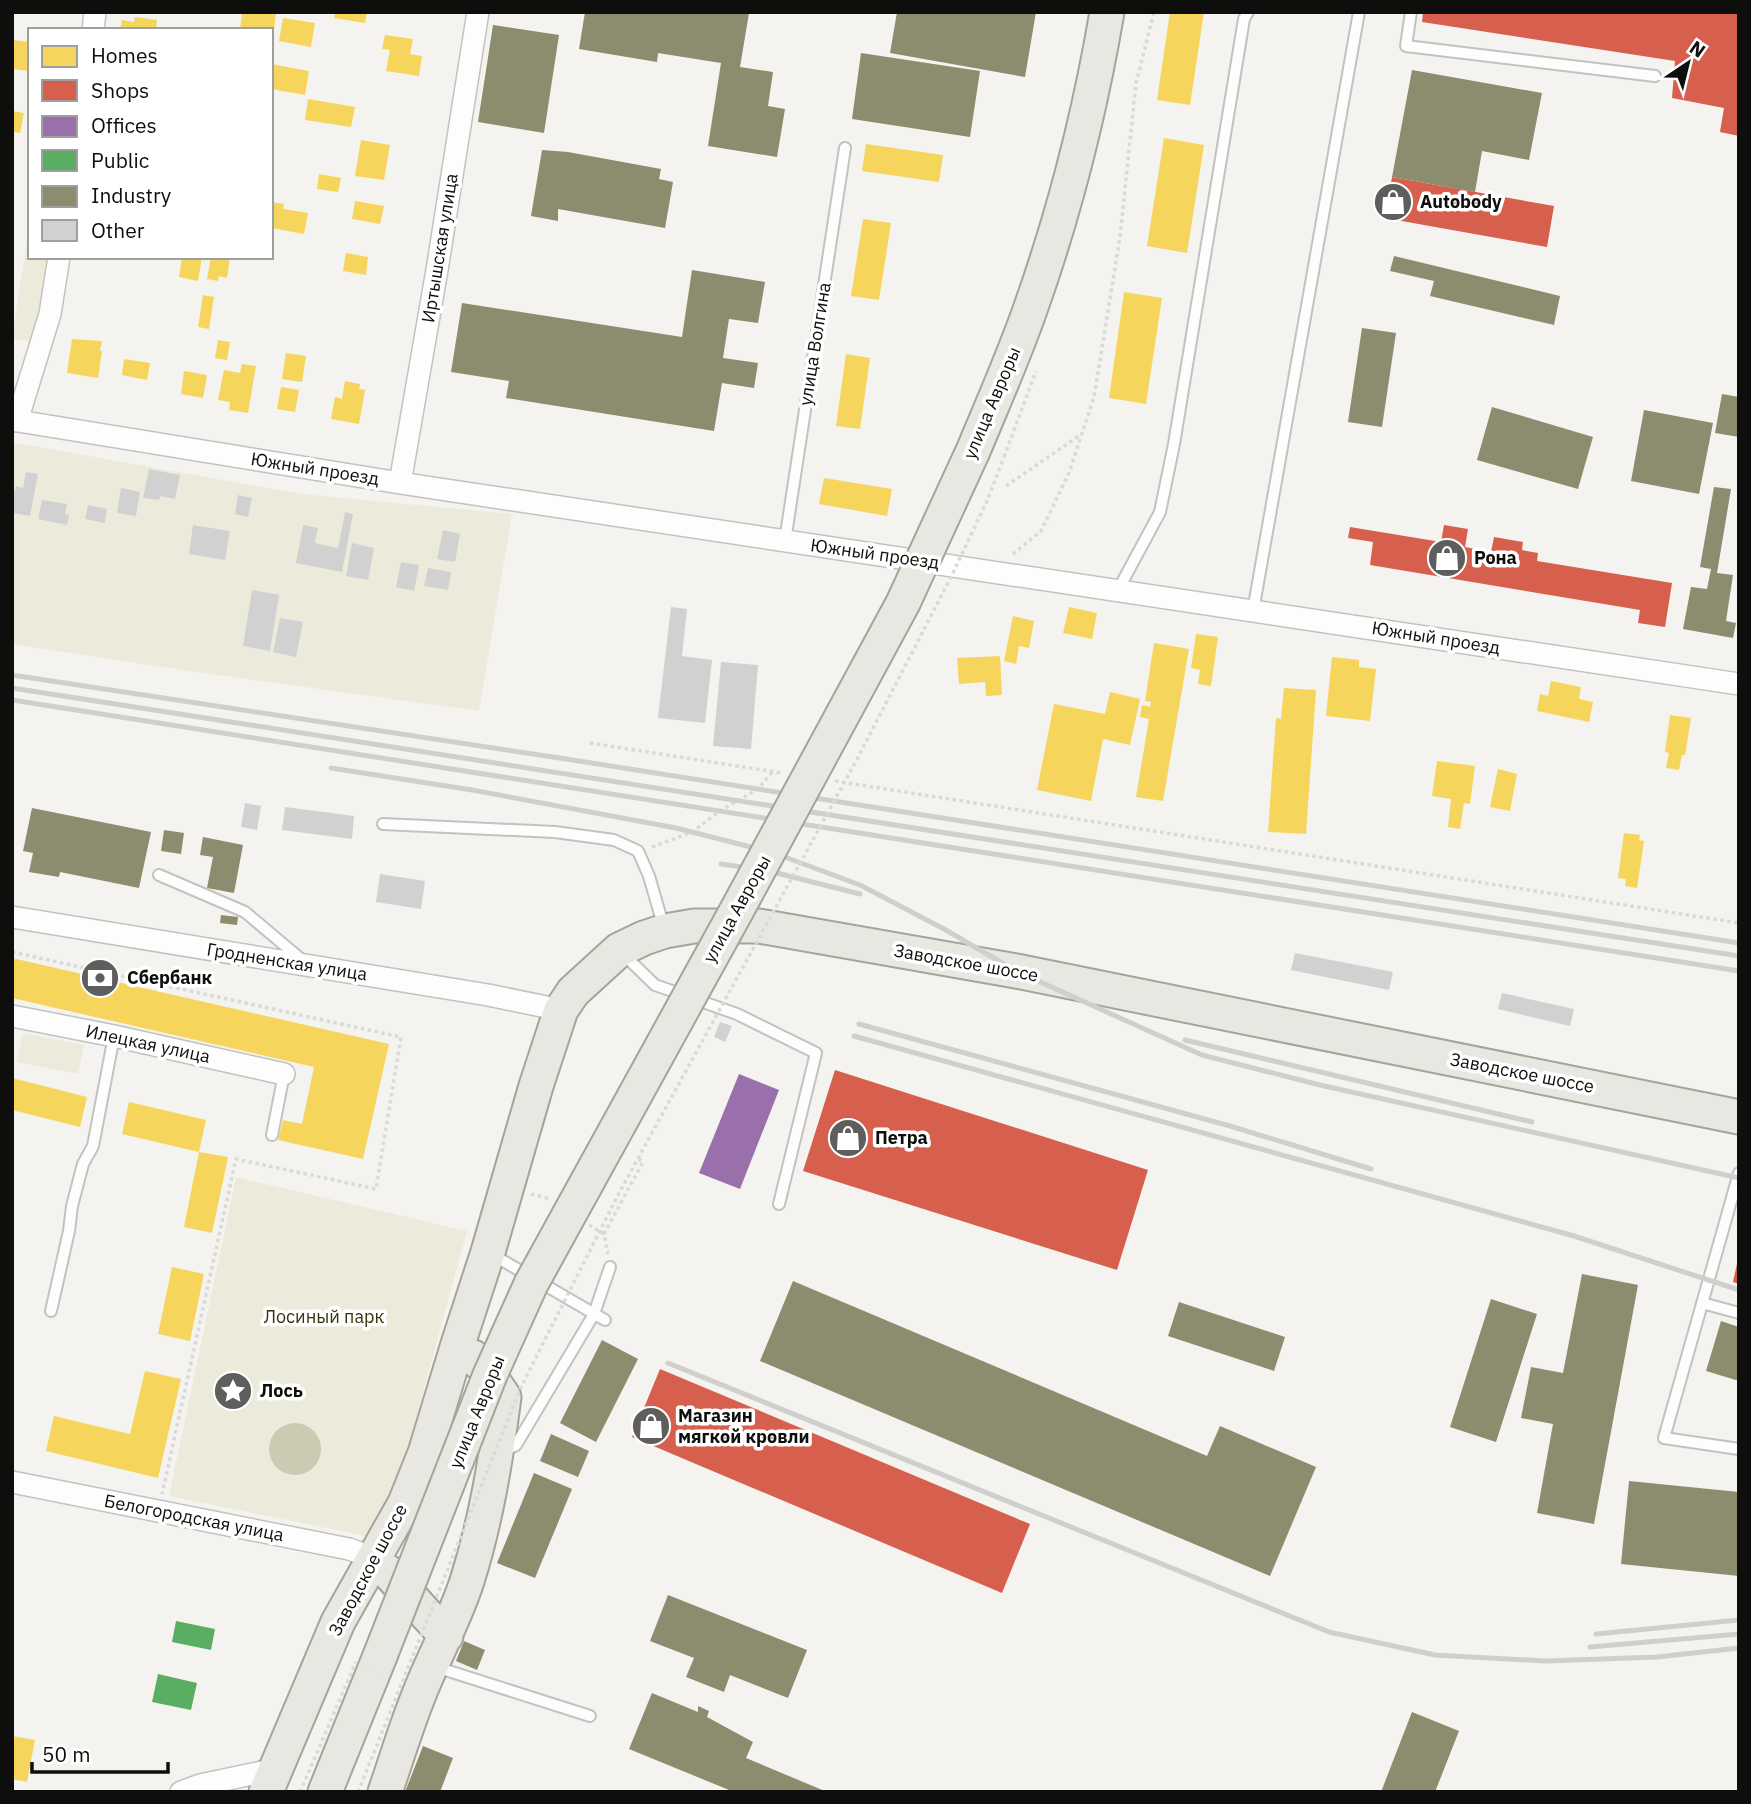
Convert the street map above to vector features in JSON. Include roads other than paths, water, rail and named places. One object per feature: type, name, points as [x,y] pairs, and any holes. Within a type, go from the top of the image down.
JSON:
[{"type":"main road","name":"улица Авроры","points":[[325,1792],[490,1375],[531,1284],[903,603],[989,454],[1071,179],[1107,12]]},
{"type":"main road","name":"Заводское шоссе","points":[[271,1781],[338,1622],[405,1503],[425,1453],[561,1010],[573,992],[619,950],[665,931],[694,926],[759,926],[1016,971],[1739,1117]]},
{"type":"main road","points":[[385,1792],[424,1682],[466,1584],[480,1538],[496,1455],[504,1397],[483,1366],[458,1344]]},
{"type":"main road","points":[[375,1558],[439,1651]]},
{"type":"street","name":"Иртышская улица","points":[[400,483],[478,12]]},
{"type":"street","points":[[15,420],[50,314],[59,259]]},
{"type":"street","name":"Южный проезд","points":[[15,420],[400,483],[1739,684]]},
{"type":"street","name":"Гродненская улица","points":[[12,917],[488,995],[561,1010]]},
{"type":"street","name":"Илецкая улица","points":[[12,1016],[284,1074]]},
{"type":"street","name":"Белогородская улица","points":[[12,1482],[349,1549],[375,1558]]},
{"type":"street","points":[[181,1792],[201,1785],[271,1781]]},
{"type":"lane","points":[[1118,590],[1160,512],[1174,444],[1244,19],[1248,12]]},
{"type":"lane","points":[[1253,611],[1359,12]]},
{"type":"lane","points":[[1411,12],[1406,46],[1655,76]]},
{"type":"lane","name":"улица Волгина","points":[[785,541],[845,148]]},
{"type":"lane","points":[[383,824],[555,832],[614,840],[638,851],[649,876],[665,931]]},
{"type":"lane","points":[[159,874],[245,912],[310,966]]},
{"type":"lane","points":[[619,950],[655,985],[737,1014],[816,1053],[779,1205]]},
{"type":"lane","points":[[51,1311],[72,1206],[83,1164],[93,1146],[114,1036]]},
{"type":"lane","points":[[272,1135],[284,1074]]},
{"type":"lane","points":[[1739,1173],[1664,1438],[1739,1449]]},
{"type":"lane","points":[[488,1252],[605,1320]]},
{"type":"lane","points":[[496,1455],[516,1445],[594,1314],[610,1267]]},
{"type":"lane","points":[[1702,1303],[1739,1313]]},
{"type":"lane","points":[[439,1651],[590,1716]]},
{"type":"railway","points":[[12,675],[1739,943]]},
{"type":"railway","points":[[12,688],[1739,956]]},
{"type":"railway","points":[[12,700],[1739,971]]},
{"type":"railway","points":[[331,768],[472,790],[676,828],[774,853],[860,885],[1016,971],[1202,1055],[1320,1085],[1739,1178]]},
{"type":"railway","points":[[721,864],[769,871],[860,894]]},
{"type":"railway","points":[[859,1024],[1230,1126],[1371,1169]]},
{"type":"railway","points":[[854,1036],[1574,1236],[1739,1290]]},
{"type":"railway","points":[[1185,1040],[1532,1122]]},
{"type":"railway","points":[[668,1363],[1329,1632],[1435,1655],[1546,1661],[1657,1657],[1739,1648]]},
{"type":"railway","points":[[1596,1634],[1739,1620]]},
{"type":"railway","points":[[1590,1647],[1739,1634]]},
{"type":"place","name":"Autobody","points":[[1393,202]]},
{"type":"place","name":"Рона","points":[[1447,558]]},
{"type":"place","name":"Сбербанк","points":[[100,978]]},
{"type":"place","name":"Петра","points":[[848,1138]]},
{"type":"place","name":"Лось","points":[[233,1391]]},
{"type":"place","name":"Магазин мягкой кровли","points":[[651,1426]]},
{"type":"park label","name":"Лосиный парк","points":[[324,1317]]}]
